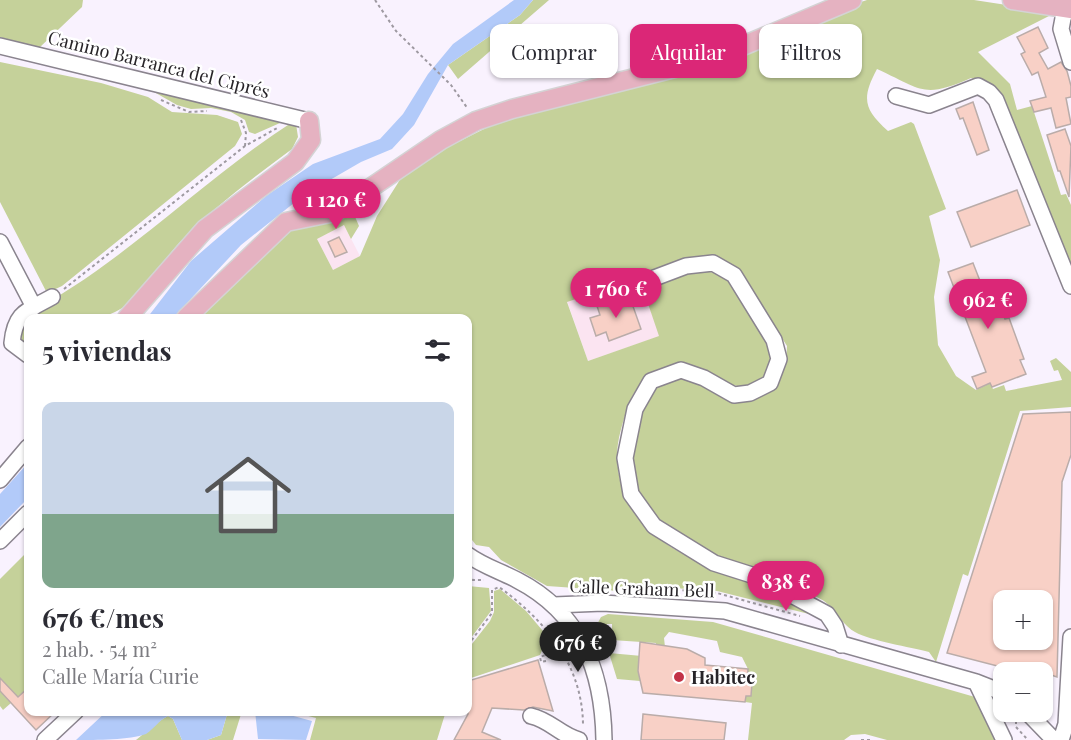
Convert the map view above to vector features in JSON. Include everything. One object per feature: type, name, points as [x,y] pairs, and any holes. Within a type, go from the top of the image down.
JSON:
[{"type":"main road","points":[[190,314],[286,222],[335,212],[441,140],[476,121],[512,109],[714,58],[852,0]]},
{"type":"main road","points":[[1012,0],[1068,8]]},
{"type":"main road","points":[[131,314],[205,229],[295,162],[311,140],[301,119]]},
{"type":"street","points":[[1068,8],[1062,29],[1071,62]]},
{"type":"street","name":"Camino Barranca del Ciprés","points":[[0,46],[301,119]]},
{"type":"street","points":[[896,96],[929,105],[978,86],[996,100],[1071,286]]},
{"type":"street","points":[[0,242],[34,307]]},
{"type":"street","points":[[641,283],[686,266],[713,263],[734,275],[774,340],[779,360],[770,383],[750,393],[734,395],[704,378],[681,370],[651,381],[635,409],[625,458],[631,494],[654,526],[714,563],[758,577],[826,614],[836,626],[841,645]]},
{"type":"street","points":[[24,352],[12,343],[6,333],[20,314],[52,297]]},
{"type":"street","points":[[0,480],[24,452]]},
{"type":"street","points":[[0,541],[24,517]]},
{"type":"street","points":[[472,558],[482,565],[517,580],[554,604],[573,626],[591,660],[601,698],[604,740]]},
{"type":"street","name":"Calle Graham Bell","points":[[554,604],[603,603],[725,611],[976,681],[993,688]]},
{"type":"street","points":[[1060,740],[1066,724],[1071,637]]},
{"type":"street","points":[[976,681],[1004,740]]},
{"type":"street","points":[[45,740],[71,716]]},
{"type":"street","points":[[531,716],[542,718],[565,736],[581,735]]},
{"type":"street","points":[[1033,722],[1054,740]]},
{"type":"path","points":[[375,0],[396,31],[452,85],[476,121]]},
{"type":"path","points":[[52,297],[79,279],[245,146],[282,126],[301,119]]},
{"type":"path","points":[[472,579],[487,580]]},
{"type":"path","points":[[472,640],[492,614],[492,590],[499,587],[548,629],[555,641],[579,688],[581,735]]},
{"type":"path","points":[[546,660],[541,662],[540,657],[554,652],[557,628],[573,626]]},
{"type":"path","points":[[1018,722],[1016,727],[1028,740]]},
{"type":"path","points":[[861,740],[870,740]]},
{"type":"shaded area","points":[[344,225],[360,256],[333,270],[317,239]]},
{"type":"shaded area","points":[[638,276],[660,336],[588,361],[567,301]]},
{"type":"green space","points":[[0,0],[83,0],[82,7],[39,48],[0,37]]},
{"type":"green space","points":[[533,0],[549,0],[521,24],[507,24],[520,15]]},
{"type":"green space","points":[[867,0],[974,0],[1047,11],[1049,16],[978,52],[1010,84],[1017,110],[1032,106],[1061,195],[1066,194],[1071,205],[1071,277],[988,85],[971,78],[943,88],[923,89],[877,69],[867,96],[870,110],[888,131],[911,122],[914,124],[946,209],[929,216],[940,260],[934,297],[938,345],[956,376],[976,390],[990,383],[993,389],[1004,385],[1006,391],[1062,380],[1058,370],[1054,371],[1050,361],[1056,358],[1071,372],[1071,407],[1020,411],[968,576],[963,574],[936,662],[929,652],[880,641],[855,632],[820,599],[694,544],[659,520],[641,495],[635,477],[634,449],[641,416],[648,400],[657,388],[668,380],[689,379],[736,402],[779,381],[786,363],[787,346],[743,277],[699,258],[567,302],[588,361],[659,336],[643,289],[692,272],[711,272],[726,277],[730,282],[751,314],[769,349],[771,357],[766,373],[757,382],[747,386],[726,383],[683,366],[665,367],[649,375],[637,388],[629,404],[619,437],[617,457],[624,493],[640,520],[663,541],[691,558],[785,599],[813,615],[717,591],[629,585],[618,591],[547,586],[501,560],[489,547],[476,545],[472,540],[472,314],[204,314],[222,291],[285,230],[353,212],[359,226],[351,239],[344,225],[317,239],[333,270],[360,256],[377,216],[403,175],[420,161],[496,123],[632,78],[747,78],[747,40],[759,36],[759,78],[862,78],[862,24],[795,24]]},
{"type":"green space","points":[[490,36],[490,51],[458,79],[448,65]]},
{"type":"green space","points":[[0,50],[276,119],[280,123],[255,134],[249,132],[245,120],[231,112],[211,108],[191,109],[177,105],[147,88],[0,54]]},
{"type":"green space","points":[[0,62],[101,83],[148,97],[172,112],[217,115],[238,122],[242,134],[235,146],[62,286],[47,293],[0,202]]},
{"type":"green space","points":[[291,123],[296,124],[298,137],[292,149],[234,193],[193,229],[173,250],[142,290],[124,307],[110,314],[27,314],[59,296],[126,249],[257,146]]},
{"type":"green space","points":[[24,315],[24,342],[19,336]]},
{"type":"green space","points":[[24,555],[24,716],[51,716],[36,730],[11,703],[3,710],[0,706],[0,579]]},
{"type":"green space","points":[[472,586],[489,588],[491,611],[472,637]]},
{"type":"green space","points":[[500,589],[526,611],[548,637],[540,655],[472,678],[472,644],[490,621],[494,612],[494,591]]},
{"type":"green space","points":[[608,614],[713,622],[975,697],[996,740],[887,740],[865,734],[851,735],[844,740],[748,740],[752,703],[745,702],[746,696],[751,696],[752,684],[747,683],[748,669],[742,657],[720,652],[717,641],[669,632],[664,638],[665,647],[656,646],[656,643],[612,640],[612,624],[607,624],[606,636],[600,635],[595,628],[601,617]]},
{"type":"green space","points":[[609,653],[642,656],[638,662],[640,681],[617,679]]},
{"type":"green space","points":[[168,716],[173,719],[182,740],[136,740],[155,724]]},
{"type":"green space","points":[[227,716],[240,716],[233,740],[207,740],[221,735]]},
{"type":"green space","points":[[308,716],[444,716],[437,740],[310,740],[316,718]]},
{"type":"water","points":[[514,0],[533,0],[520,15],[507,24],[490,24],[490,36],[448,65],[414,125],[392,149],[361,162],[304,195],[241,245],[177,314],[150,314],[191,261],[266,196],[313,164],[380,139],[403,114],[428,74],[453,44]]},
{"type":"water","points":[[24,467],[24,502],[0,527],[0,494]]},
{"type":"water","points":[[102,716],[168,716],[146,734],[139,736],[76,740]]},
{"type":"water","points":[[168,716],[227,716],[221,735],[207,740],[182,740],[173,719]]},
{"type":"water","points":[[256,716],[294,716],[312,721],[306,740],[258,739]]},
{"type":"building","points":[[1038,27],[1048,48],[1039,53],[1048,69],[1061,62],[1067,71],[1071,86],[1071,97],[1066,98],[1071,124],[1056,128],[1051,108],[1034,112],[1030,101],[1046,97],[1038,72],[1032,75],[1021,54],[1025,52],[1017,37]]},
{"type":"building","points":[[973,102],[989,150],[977,155],[963,118],[960,119],[956,109]]},
{"type":"building","points":[[1065,129],[1071,146],[1069,197],[1047,135]]},
{"type":"building","points":[[1017,190],[1030,225],[971,247],[957,212]]},
{"type":"building","points":[[339,237],[347,252],[335,257],[328,242]]},
{"type":"building","points":[[973,263],[991,309],[999,306],[1005,319],[1009,318],[1024,359],[1020,360],[1026,374],[992,387],[990,383],[977,389],[972,377],[986,372],[948,272]]},
{"type":"building","points":[[629,295],[641,329],[609,341],[606,332],[596,336],[590,318],[600,315],[597,306]]},
{"type":"building","points":[[1071,412],[1071,455],[1062,482],[1057,677],[1053,676],[1053,662],[993,662],[993,665],[947,653],[1023,414]]},
{"type":"building","points":[[640,642],[687,649],[705,658],[705,665],[748,669],[747,683],[752,683],[751,696],[746,696],[745,702],[643,693],[638,671]]},
{"type":"building","points":[[538,660],[553,711],[533,707],[524,710],[492,708],[482,732],[501,740],[454,740],[467,716],[472,716],[472,680]]},
{"type":"building","points":[[0,678],[18,697],[24,692],[24,716],[51,716],[36,730],[0,691]]},
{"type":"building","points":[[643,714],[726,723],[724,740],[641,740]]},
{"type":"place","name":"Habitec","points":[[679,677]]}]
